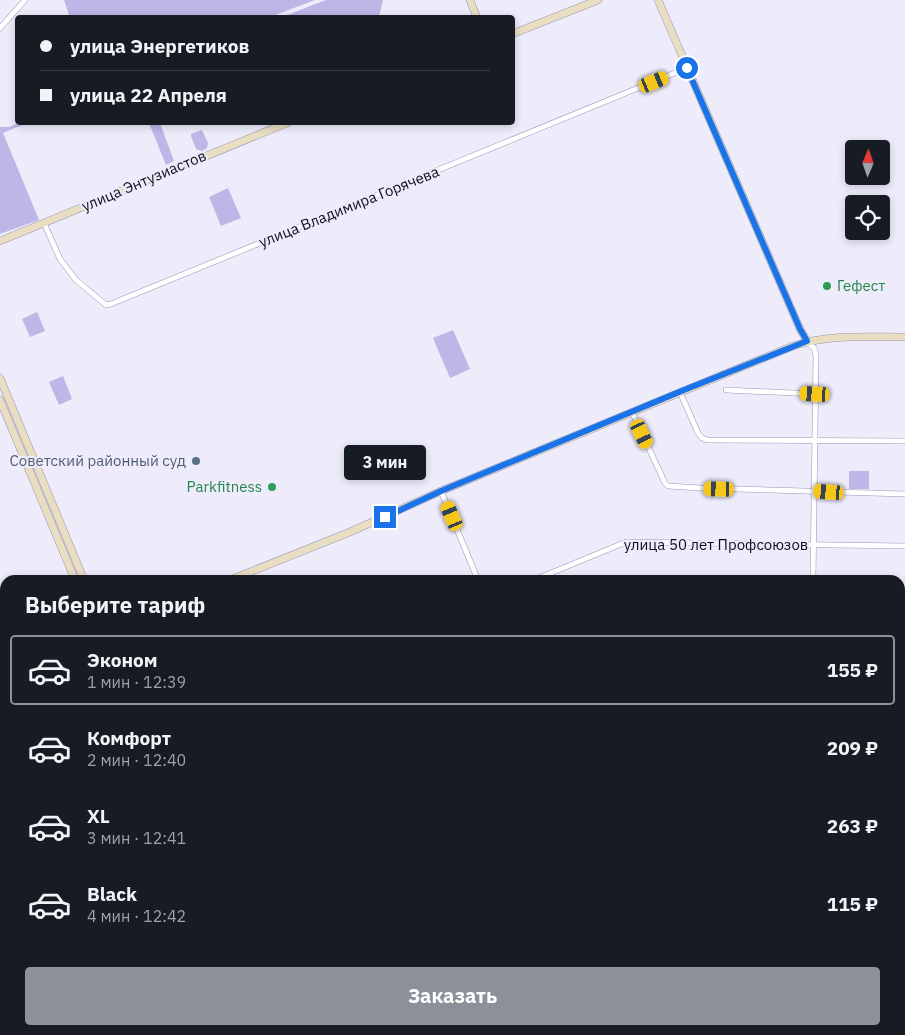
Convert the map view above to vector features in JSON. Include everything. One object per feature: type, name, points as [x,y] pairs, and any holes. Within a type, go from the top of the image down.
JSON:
[{"type":"main road","points":[[470,0],[476,15]]},
{"type":"main road","points":[[515,33],[598,0]]},
{"type":"main road","points":[[658,0],[800,329],[807,341]]},
{"type":"main road","name":"улица Энтузиастов","points":[[0,241],[282,125]]},
{"type":"main road","points":[[242,575],[357,529],[441,491],[807,341],[834,338],[905,337]]},
{"type":"main road","points":[[0,378],[82,575]]},
{"type":"main road","points":[[0,400],[73,575]]},
{"type":"street","points":[[0,28],[25,0]]},
{"type":"street","name":"улица Владимира Горячева","points":[[44,223],[60,259],[76,280],[106,305],[111,304],[687,68]]},
{"type":"street","points":[[807,341],[814,348],[816,354],[813,575]]},
{"type":"street","points":[[726,390],[815,394]]},
{"type":"street","points":[[680,392],[698,433],[707,440],[905,441]]},
{"type":"street","points":[[632,412],[668,486],[905,494]]},
{"type":"street","points":[[441,491],[476,575]]},
{"type":"street","name":"улица 50 лет Профсоюзов","points":[[546,575],[626,542],[905,546]]},
{"type":"shaded area","points":[[64,0],[315,0],[275,15],[69,15]]},
{"type":"shaded area","points":[[326,0],[383,0],[379,15],[287,15]]},
{"type":"shaded area","points":[[22,125],[3,133],[39,220],[0,234],[0,127]]},
{"type":"shaded area","points":[[150,125],[161,125],[174,161],[166,165]]},
{"type":"shaded area","points":[[202,130],[208,143],[207,148],[202,151],[196,149],[191,134]]},
{"type":"shaded area","points":[[228,188],[241,218],[221,226],[209,197]]},
{"type":"shaded area","points":[[37,312],[45,331],[30,337],[22,319]]},
{"type":"shaded area","points":[[453,330],[470,369],[450,378],[433,338]]},
{"type":"shaded area","points":[[63,376],[72,399],[59,405],[49,382]]},
{"type":"shaded area","points":[[849,471],[869,471],[869,489],[849,489]]},
{"type":"place","name":"Гефест","points":[[827,286]]},
{"type":"place","name":"Советский районный суд","points":[[196,461]]},
{"type":"place","name":"Parkfitness","points":[[272,487]]},
{"type":"route","points":[[385,517],[441,491],[776,352],[807,341],[800,329],[687,68]]}]
